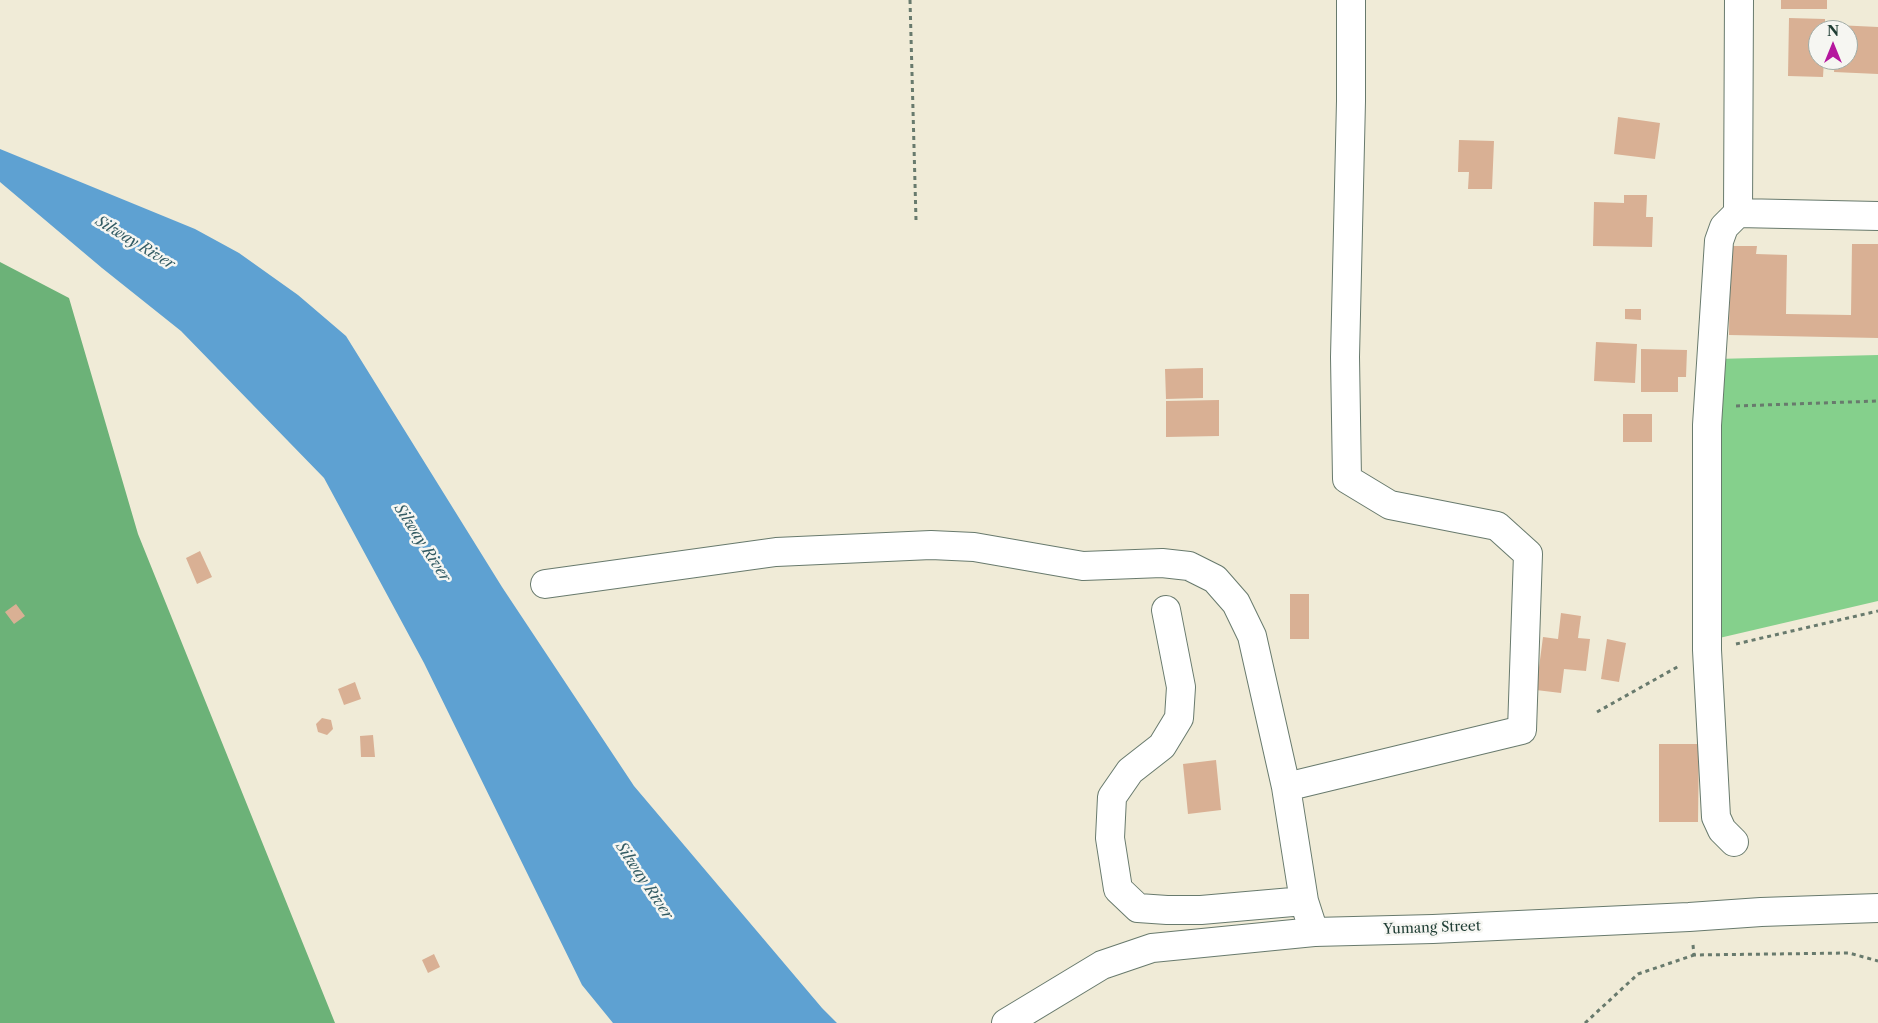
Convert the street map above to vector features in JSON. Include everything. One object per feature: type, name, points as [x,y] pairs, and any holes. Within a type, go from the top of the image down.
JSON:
[{"type":"street","points":[[1286,787],[1522,730],[1528,554],[1497,526],[1390,505],[1347,479],[1345,357],[1351,101],[1351,0]]},
{"type":"street","points":[[1734,842],[1722,830],[1716,817],[1707,650],[1707,425],[1719,241],[1724,227],[1738,213],[1739,0]]},
{"type":"street","points":[[1738,213],[1878,216]]},
{"type":"street","points":[[545,584],[776,552],[931,545],[974,547],[1083,566],[1162,563],[1189,566],[1215,579],[1236,603],[1252,636],[1286,787],[1304,901],[1314,932]]},
{"type":"street","points":[[1166,610],[1181,687],[1179,718],[1162,746],[1130,771],[1112,796],[1110,838],[1118,889],[1138,908],[1167,910],[1201,910],[1304,901]]},
{"type":"street","name":"Yumang Street","points":[[1006,1023],[1102,965],[1152,948],[1314,932],[1433,929],[1761,912],[1878,908]]},
{"type":"path","points":[[910,0],[916,220]]},
{"type":"path","points":[[1708,406],[1878,401]]},
{"type":"path","points":[[1689,917],[1694,955]]},
{"type":"path","points":[[1585,1023],[1638,974],[1694,955],[1849,953],[1878,961]]},
{"type":"green space","points":[[0,262],[69,298],[138,534],[335,1023],[0,1023]]},
{"type":"green space","points":[[1878,355],[1878,601],[1715,639],[1715,359]]},
{"type":"water","name":"Silway River","points":[[0,149],[195,229],[239,253],[298,295],[346,336],[502,587],[634,786],[822,1008],[837,1023],[613,1023],[582,985],[424,663],[324,478],[181,331],[102,268],[0,182]]},
{"type":"building","points":[[1781,0],[1827,0],[1827,9],[1781,9]]},
{"type":"building","points":[[1789,18],[1825,19],[1808,20],[1808,70],[1823,70],[1823,77],[1788,76]]},
{"type":"building","points":[[1858,26],[1878,27],[1878,74],[1834,72],[1834,70],[1858,70]]},
{"type":"building","points":[[1618,117],[1660,123],[1655,159],[1614,154]]},
{"type":"building","points":[[1459,140],[1494,141],[1492,189],[1468,189],[1469,172],[1458,172]]},
{"type":"building","points":[[1624,195],[1647,195],[1646,217],[1653,217],[1652,247],[1593,246],[1594,202],[1624,203]]},
{"type":"building","points":[[1852,244],[1878,244],[1878,338],[1729,335],[1730,246],[1757,246],[1756,254],[1787,255],[1786,314],[1851,315]]},
{"type":"building","points":[[1625,309],[1641,309],[1641,320],[1625,319]]},
{"type":"building","points":[[1596,342],[1637,344],[1635,383],[1594,381]]},
{"type":"building","points":[[1641,349],[1687,350],[1686,377],[1678,377],[1678,392],[1641,392]]},
{"type":"building","points":[[1203,368],[1203,398],[1166,399],[1165,369]]},
{"type":"building","points":[[1219,400],[1219,436],[1166,437],[1166,401]]},
{"type":"building","points":[[1623,414],[1652,414],[1652,442],[1623,442]]},
{"type":"building","points":[[200,551],[212,577],[197,584],[186,558]]},
{"type":"building","points":[[1290,594],[1309,594],[1309,639],[1290,639]]},
{"type":"building","points":[[16,604],[25,616],[14,624],[5,612]]},
{"type":"building","points":[[1561,613],[1581,616],[1578,638],[1590,639],[1586,671],[1564,669],[1561,693],[1536,690],[1543,637],[1558,639]]},
{"type":"building","points":[[1607,639],[1626,643],[1619,682],[1601,679]]},
{"type":"building","points":[[355,682],[361,699],[344,705],[338,689]]},
{"type":"building","points":[[322,718],[331,720],[333,729],[327,735],[318,732],[316,724]]},
{"type":"building","points":[[373,735],[375,757],[361,757],[360,736]]},
{"type":"building","points":[[1659,744],[1699,744],[1698,822],[1659,822]]},
{"type":"building","points":[[1216,760],[1221,810],[1188,814],[1183,764]]},
{"type":"building","points":[[434,954],[440,967],[428,973],[422,960]]}]
